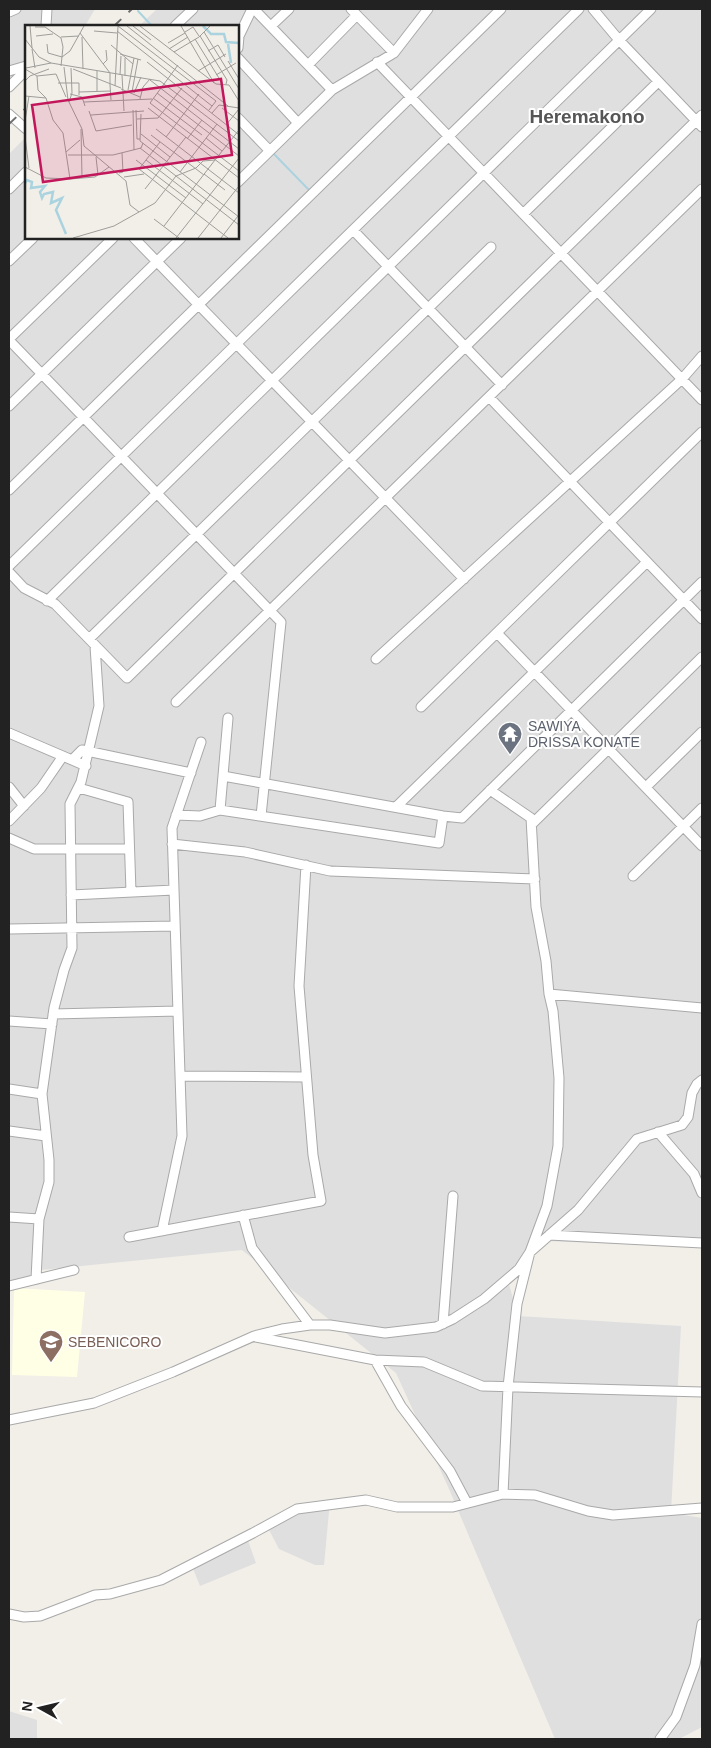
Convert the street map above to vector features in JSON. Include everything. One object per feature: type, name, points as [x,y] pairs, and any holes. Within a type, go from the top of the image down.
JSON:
[{"type":"street","points":[[9,12],[16,9]]},
{"type":"street","points":[[46,25],[47,9]]},
{"type":"street","points":[[176,25],[193,9]]},
{"type":"street","points":[[239,36],[253,9],[332,90]]},
{"type":"street","points":[[271,26],[289,9]]},
{"type":"street","points":[[9,490],[501,9]]},
{"type":"street","points":[[9,566],[579,9]]},
{"type":"street","points":[[9,572],[24,588],[55,604],[127,678],[561,254],[700,121],[658,82],[593,9]]},
{"type":"street","points":[[47,601],[651,9]]},
{"type":"street","points":[[239,181],[332,90],[394,52],[426,10]]},
{"type":"street","points":[[308,65],[354,12],[394,52]]},
{"type":"street","points":[[239,59],[298,123]]},
{"type":"street","points":[[376,62],[702,400]]},
{"type":"street","points":[[9,71],[25,66]]},
{"type":"street","points":[[9,87],[25,71]]},
{"type":"street","points":[[524,214],[658,82]]},
{"type":"street","points":[[9,114],[25,128]]},
{"type":"street","points":[[239,119],[269,150]]},
{"type":"street","points":[[9,189],[25,173]]},
{"type":"street","points":[[176,702],[702,189]]},
{"type":"street","points":[[353,230],[502,384]]},
{"type":"street","points":[[9,261],[31,239]]},
{"type":"street","points":[[112,239],[9,340],[281,622],[261,816]]},
{"type":"street","points":[[135,239],[464,579]]},
{"type":"street","points":[[9,406],[180,239]]},
{"type":"street","points":[[92,642],[196,534],[491,247]]},
{"type":"street","points":[[376,659],[682,379],[702,356]]},
{"type":"street","points":[[489,397],[702,619]]},
{"type":"street","points":[[421,707],[702,432]]},
{"type":"street","points":[[397,806],[647,562]]},
{"type":"street","points":[[223,776],[462,818],[702,582]]},
{"type":"street","points":[[497,633],[702,846]]},
{"type":"street","points":[[36,1279],[39,1219],[48,1182],[49,1160],[42,1094],[53,1014],[64,970],[72,948],[70,804],[79,788],[86,766],[99,706],[92,642]]},
{"type":"street","points":[[532,824],[702,657]]},
{"type":"street","points":[[220,810],[228,718]]},
{"type":"street","points":[[9,732],[86,766]]},
{"type":"street","points":[[646,787],[702,732]]},
{"type":"street","points":[[162,1231],[182,1136],[172,828],[201,742]]},
{"type":"street","points":[[72,760],[82,750],[190,773]]},
{"type":"street","points":[[9,821],[40,788],[63,756]]},
{"type":"street","points":[[9,787],[24,806]]},
{"type":"street","points":[[79,788],[128,802],[131,892]]},
{"type":"street","points":[[490,790],[532,818],[536,907],[553,1011],[559,1078],[558,1146],[547,1206],[530,1252],[517,1304],[508,1387],[503,1494]]},
{"type":"street","points":[[633,876],[702,808]]},
{"type":"street","points":[[176,815],[200,816],[220,810],[439,844],[443,816]]},
{"type":"street","points":[[9,838],[34,849],[129,849]]},
{"type":"street","points":[[172,844],[245,852],[330,871],[535,879]]},
{"type":"street","points":[[129,1237],[321,1200],[313,1155],[299,986],[306,865]]},
{"type":"street","points":[[71,895],[174,890]]},
{"type":"street","points":[[9,929],[175,926]]},
{"type":"street","points":[[549,994],[702,1008]]},
{"type":"street","points":[[53,1014],[178,1011]]},
{"type":"street","points":[[9,1021],[52,1024]]},
{"type":"street","points":[[180,1076],[306,1077]]},
{"type":"street","points":[[9,1420],[94,1403],[173,1372],[254,1336],[282,1329],[310,1325],[330,1325],[385,1333],[436,1327],[443,1324],[484,1299],[519,1268],[530,1252],[578,1210],[637,1139],[682,1125],[688,1117],[692,1093],[697,1084],[702,1080]]},
{"type":"street","points":[[9,1089],[42,1094]]},
{"type":"street","points":[[9,1131],[46,1136]]},
{"type":"street","points":[[658,1132],[694,1174],[702,1193]]},
{"type":"street","points":[[443,1324],[453,1196]]},
{"type":"street","points":[[244,1215],[252,1248],[310,1325]]},
{"type":"street","points":[[9,1217],[39,1219]]},
{"type":"street","points":[[549,1235],[702,1243]]},
{"type":"street","points":[[9,1286],[74,1270]]},
{"type":"street","points":[[254,1336],[375,1360],[424,1362],[482,1386],[702,1392]]},
{"type":"street","points":[[375,1360],[401,1406],[450,1471],[467,1503]]},
{"type":"street","points":[[9,1412],[21,1418]]},
{"type":"street","points":[[9,1614],[24,1617],[40,1616],[95,1594],[110,1594],[161,1580],[297,1509],[366,1500],[398,1507],[453,1506],[503,1494],[536,1495],[613,1515],[702,1508]]},
{"type":"street","points":[[660,1739],[676,1717],[695,1665],[702,1624]]},
{"type":"shaded area","points":[[9,9],[95,9],[86,25],[25,25],[25,72],[9,81]]},
{"type":"shaded area","points":[[157,9],[702,9],[702,1247],[545,1241],[508,1281],[518,1316],[681,1326],[671,1513],[702,1518],[702,1727],[679,1739],[555,1739],[449,1489],[396,1373],[242,1250],[41,1270],[39,1285],[9,1281],[9,154],[25,138],[25,239],[239,239],[239,25],[140,25]]},
{"type":"shaded area","points":[[14,1288],[85,1292],[77,1377],[12,1375]]},
{"type":"shaded area","points":[[330,1501],[324,1565],[315,1565],[279,1549],[269,1530],[269,1521]]},
{"type":"shaded area","points":[[247,1538],[256,1563],[200,1586],[192,1566]]},
{"type":"shaded area","points":[[9,1711],[37,1720],[37,1739],[9,1739]]},
{"type":"waterway","points":[[138,11],[151,25]]},
{"type":"waterway","points":[[272,152],[310,191]]},
{"type":"railway","points":[[115,25],[132,9]]},
{"type":"railway","points":[[9,124],[25,109]]},
{"type":"place","name":"SAWIYA DRISSA KONATE","points":[[510,755]]},
{"type":"place","name":"SEBENICORO","points":[[51,1363]]},
{"type":"district","name":"Heremakono","points":[[587,116]]}]
